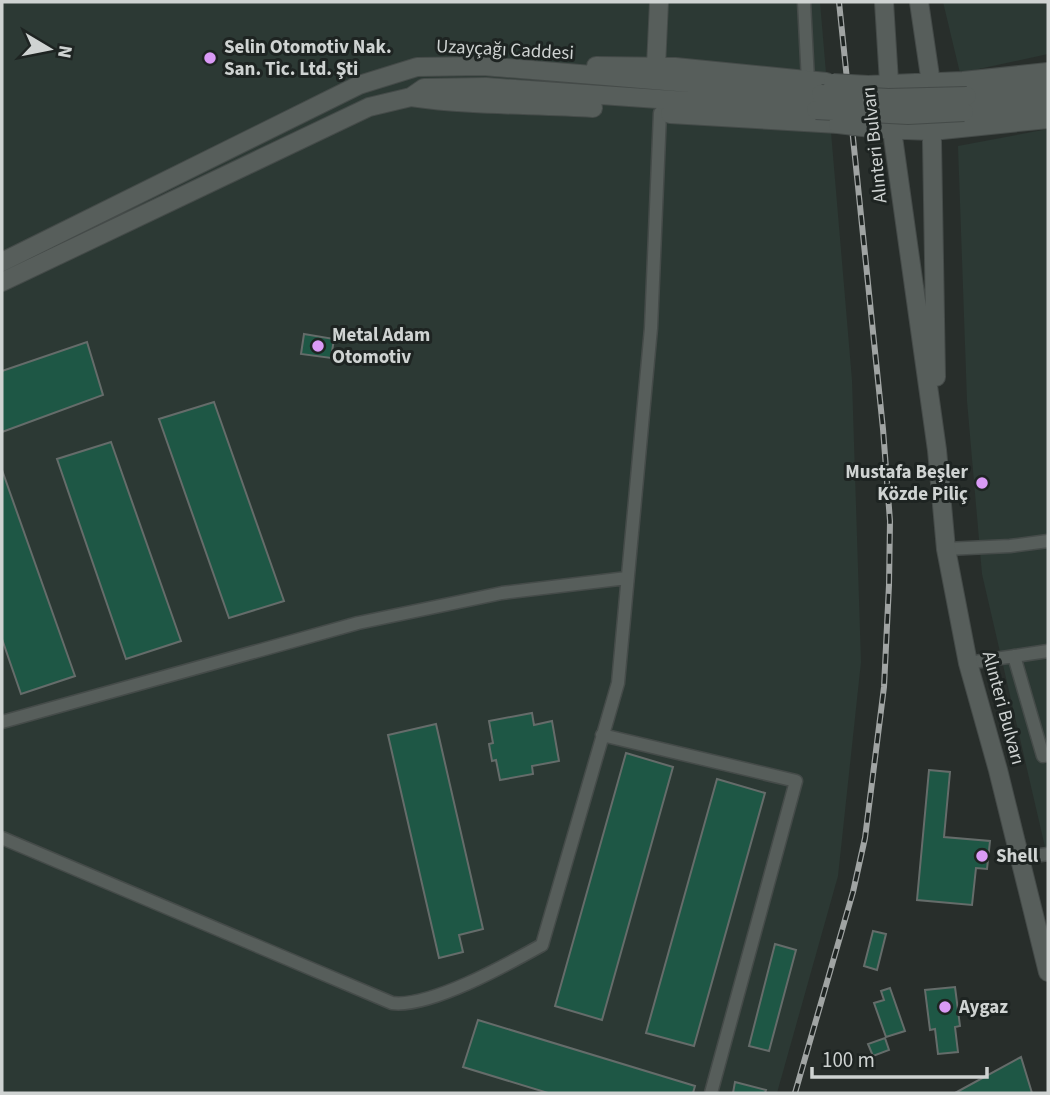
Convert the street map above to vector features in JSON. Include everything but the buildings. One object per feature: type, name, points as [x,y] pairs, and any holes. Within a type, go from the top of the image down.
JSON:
[{"type":"main road","points":[[656,66],[659,2]]},
{"type":"main road","name":"Alınteri Bulvarı","points":[[884,2],[892,130],[937,450],[946,549],[968,663],[1047,963]]},
{"type":"main road","name":"Alınteri Bulvarı","points":[[919,2],[931,83],[937,450]]},
{"type":"main road","points":[[517,68],[656,66],[808,81],[823,96],[868,85],[931,83],[1048,72]]},
{"type":"main road","name":"Uzayçağı Caddesi","points":[[2,262],[359,85],[417,67],[517,68],[823,96]]},
{"type":"main road","name":"Uzayçağı Caddesi","points":[[965,104],[1048,86]]},
{"type":"main road","name":"Uzayçağı Caddesi","points":[[2,282],[369,107],[411,97],[424,88],[823,96],[965,104],[1048,101]]},
{"type":"main road","points":[[411,97],[448,103],[523,103],[892,130],[932,131],[1048,119]]},
{"type":"street","points":[[804,2],[808,81]]},
{"type":"street","points":[[2,838],[384,1000],[400,1004],[413,1003],[491,974],[542,945],[618,683],[652,328],[660,113]]},
{"type":"street","points":[[946,549],[1048,541]]},
{"type":"street","points":[[2,722],[358,623],[502,593],[627,578]]},
{"type":"street","points":[[968,663],[1048,651]]},
{"type":"street","points":[[1014,656],[1043,756],[1048,755]]},
{"type":"street","points":[[602,735],[796,781],[711,1093]]},
{"type":"street","points":[[1019,858],[1048,854]]},
{"type":"shaded area","points":[[2,2],[820,2],[852,380],[861,662],[838,876],[777,1093],[2,1093]]},
{"type":"shaded area","points":[[943,2],[1048,2],[1048,54],[960,73]]},
{"type":"shaded area","points":[[1048,129],[1048,860],[982,574],[967,401],[958,146]]},
{"type":"railway","points":[[795,1093],[853,892],[865,838],[884,687],[889,585],[890,521],[883,429],[839,2]]},
{"type":"place","name":"Selin Otomotiv Nak. San. Tic. Ltd. Şti","points":[[210,58]]},
{"type":"place","name":"Metal Adam Otomotiv","points":[[318,346]]},
{"type":"place","name":"Mustafa Beşler Közde Piliç","points":[[982,483]]},
{"type":"place","name":"Shell","points":[[982,856]]},
{"type":"place","name":"Aygaz","points":[[945,1007]]}]
